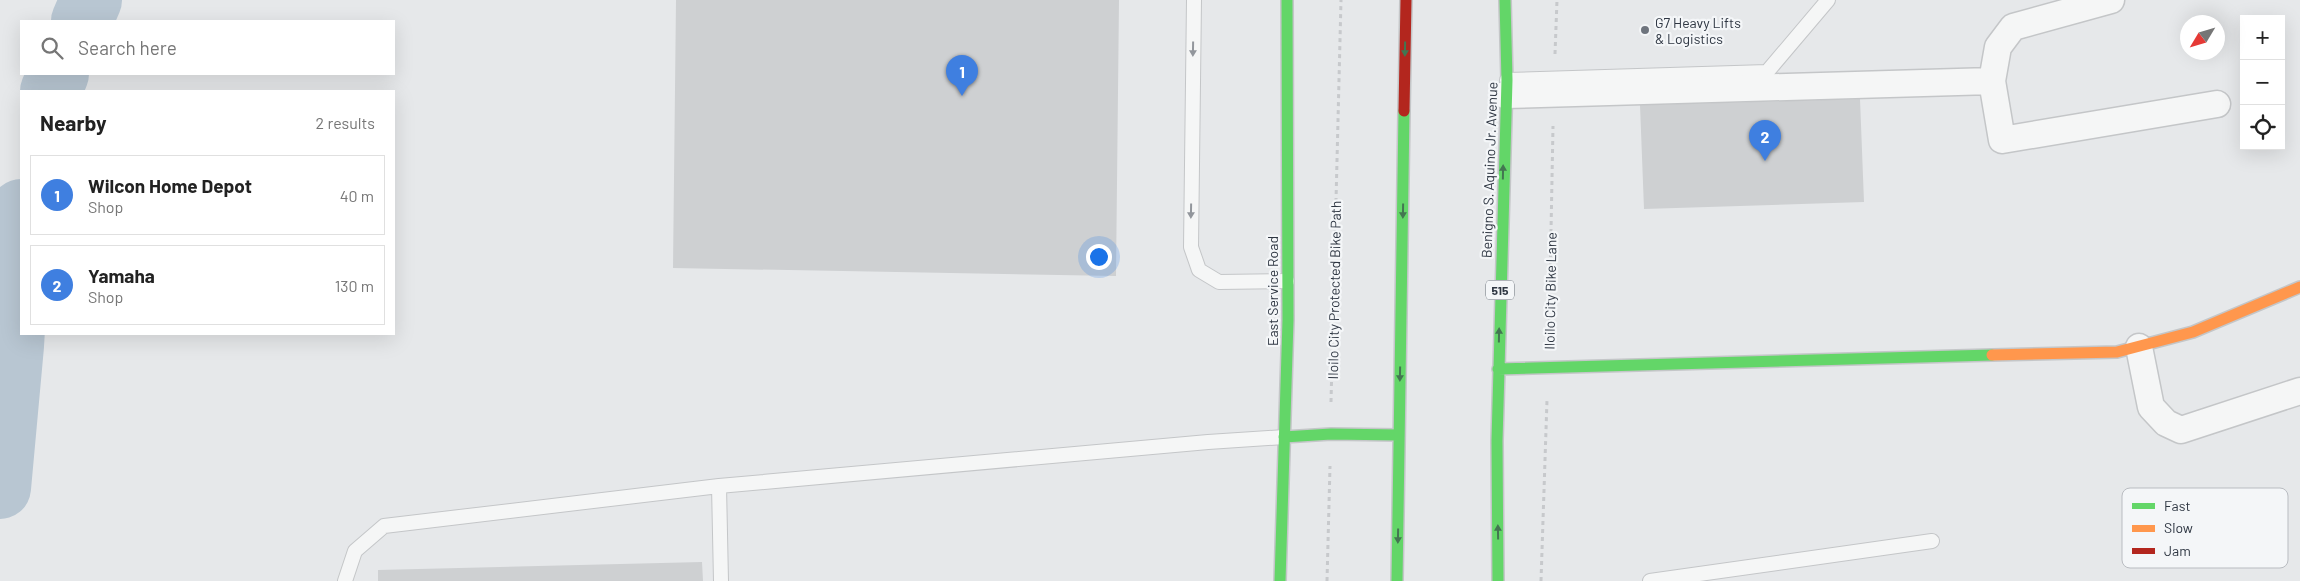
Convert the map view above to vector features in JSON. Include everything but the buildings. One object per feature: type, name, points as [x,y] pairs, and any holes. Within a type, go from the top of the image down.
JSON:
[{"type":"main road","name":"East Service Road","points":[[1280,581],[1287,281],[1287,0]]},
{"type":"main road","points":[[1397,581],[1406,0]]},
{"type":"main road","name":"Benigno S. Aquino Jr. Avenue","points":[[1498,581],[1498,369],[1506,88],[1505,0]]},
{"type":"main road","points":[[1498,369],[1548,370],[2117,352],[2193,332],[2300,287]]},
{"type":"main road","points":[[1284,437],[1331,434],[1399,435]]},
{"type":"street","points":[[2111,0],[2013,27],[1998,47],[1992,81],[2002,140],[2217,104]]},
{"type":"street","points":[[1506,88],[1992,81]]},
{"type":"street","points":[[2139,347],[2152,407],[2166,422],[2181,430],[2300,392]]},
{"type":"lane","points":[[1194,0],[1191,247],[1198,270],[1219,282],[1287,281]]},
{"type":"lane","points":[[1553,86],[1766,72],[1828,0]]},
{"type":"lane","points":[[345,581],[355,551],[384,526],[719,486],[1208,442],[1284,437]]},
{"type":"lane","points":[[719,486],[721,581]]},
{"type":"lane","points":[[1650,581],[1932,541]]},
{"type":"path","name":"Iloilo City Protected Bike Path","points":[[1327,581],[1341,0]]},
{"type":"path","name":"Iloilo City Bike Lane","points":[[1540,581],[1548,370],[1553,86],[1557,0]]},
{"type":"waterway","points":[[82,20],[91,0]]},
{"type":"waterway","points":[[51,90],[58,75]]},
{"type":"waterway","points":[[0,488],[13,346],[20,227]]},
{"type":"traffic: fast","points":[[1280,581],[1288,320],[1287,0]]},
{"type":"traffic: fast","points":[[1498,581],[1497,441],[1507,80],[1505,0]]},
{"type":"traffic: fast","points":[[1397,581],[1404,111]]},
{"type":"traffic: fast","points":[[1498,369],[1992,355]]},
{"type":"traffic: fast","points":[[1284,437],[1331,434],[1399,435]]},
{"type":"traffic: slow","points":[[1992,355],[2117,352],[2193,332],[2300,287]]},
{"type":"traffic: jam","points":[[1404,111],[1406,0]]},
{"type":"place","name":"G7 Heavy Lifts & Logistics","points":[[1645,30]]},
{"type":"place","name":"Wilcon Home Depot","points":[[962,96]]},
{"type":"place","name":"Yamaha","points":[[1765,161]]}]
